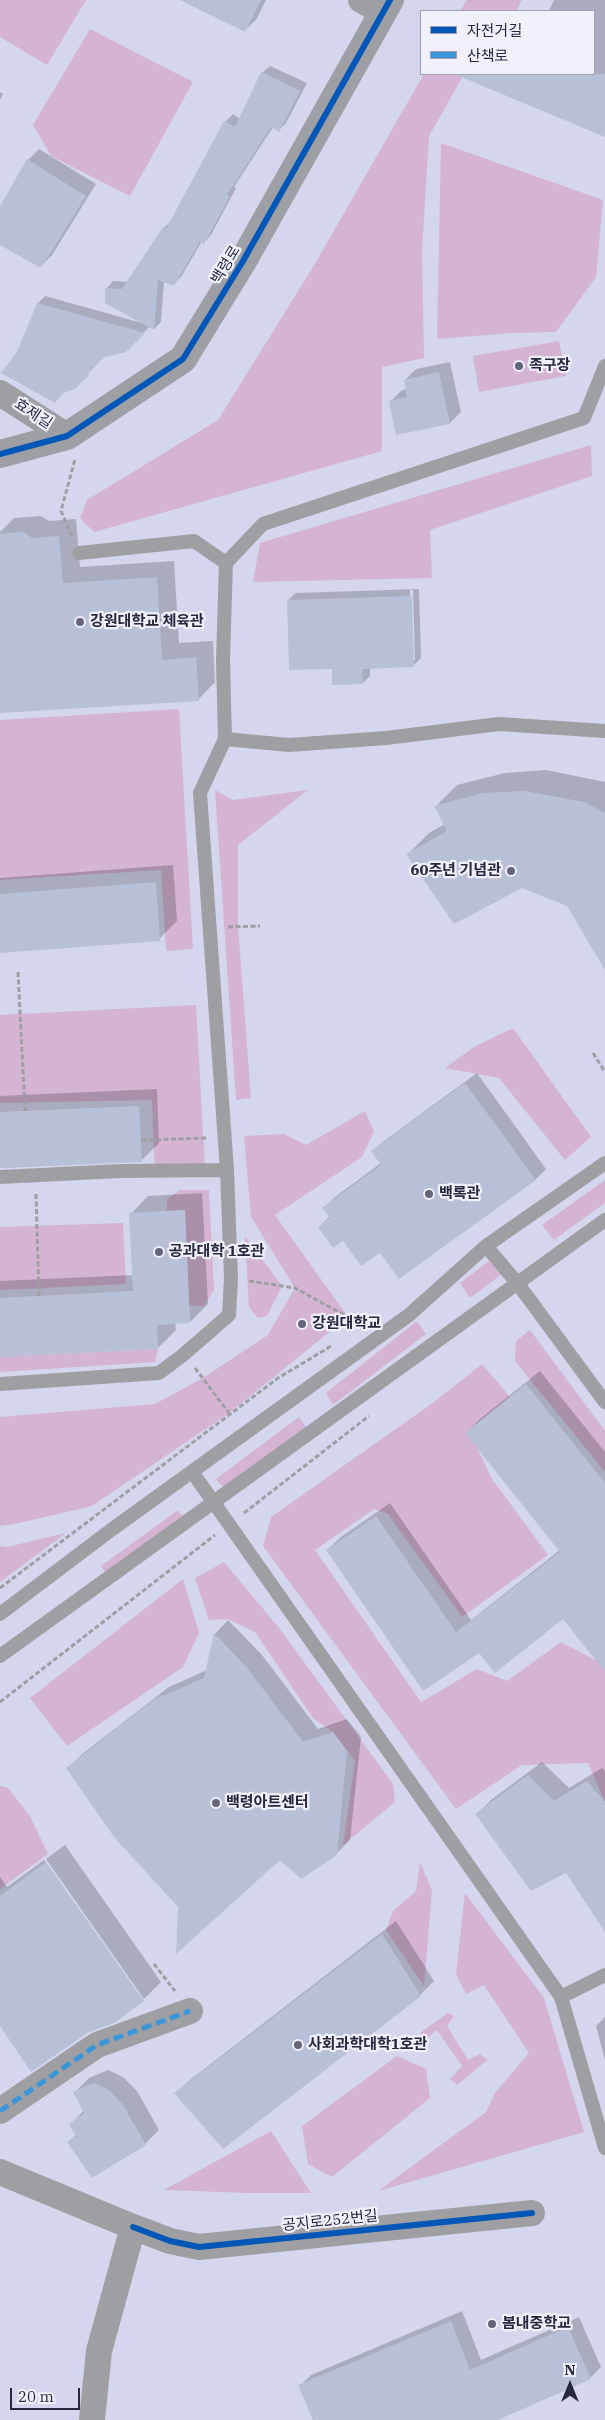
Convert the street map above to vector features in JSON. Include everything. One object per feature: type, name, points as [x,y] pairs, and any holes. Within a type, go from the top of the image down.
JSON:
[{"type":"street","name":"백령로","points":[[0,454],[71,446],[182,359],[243,261],[378,4]]},
{"type":"street","name":"효제길","points":[[0,393],[71,446]]},
{"type":"street","points":[[0,2111],[97,2045],[190,2011]]},
{"type":"street","name":"공지로252번길","points":[[0,2172],[170,2241],[199,2247],[532,2213]]},
{"type":"street","points":[[92,2420],[99,2351],[133,2227]]},
{"type":"lane","points":[[0,1384],[159,1373],[229,1315],[231,1279],[226,1138],[200,793],[225,739],[223,660],[226,563],[263,524],[584,418],[605,366]]},
{"type":"lane","points":[[79,553],[194,541],[226,563]]},
{"type":"lane","points":[[225,739],[289,745],[386,738],[499,724],[605,732]]},
{"type":"lane","points":[[0,1614],[111,1530],[193,1473],[409,1315],[486,1246],[605,1163]]},
{"type":"lane","points":[[0,1177],[227,1170]]},
{"type":"lane","points":[[0,1656],[605,1220]]},
{"type":"lane","points":[[486,1246],[518,1284],[605,1402]]},
{"type":"lane","points":[[193,1473],[561,1997],[605,2148]]},
{"type":"lane","points":[[561,1997],[605,1975]]},
{"type":"path","points":[[71,446],[61,511],[79,553]]},
{"type":"path","points":[[210,927],[260,926]]},
{"type":"path","points":[[18,972],[25,1111]]},
{"type":"path","points":[[593,1053],[605,1072]]},
{"type":"path","points":[[141,1140],[226,1138]]},
{"type":"path","points":[[36,1175],[39,1296]]},
{"type":"path","points":[[231,1279],[295,1288],[348,1317]]},
{"type":"path","points":[[0,1588],[278,1378],[334,1344]]},
{"type":"path","points":[[203,1378],[229,1413]]},
{"type":"path","points":[[0,1702],[229,1524]]},
{"type":"path","points":[[154,1964],[190,2011]]},
{"type":"shaded area","points":[[0,0],[86,0],[47,65],[0,37]]},
{"type":"shaded area","points":[[467,0],[522,0],[517,10],[461,10]]},
{"type":"shaded area","points":[[90,29],[193,82],[130,196],[51,156],[33,125]]},
{"type":"shaded area","points":[[423,75],[463,75],[429,136],[422,251],[424,358],[382,367],[382,451],[94,532],[80,518],[87,500],[218,420],[313,267]]},
{"type":"shaded area","points":[[441,143],[603,200],[596,277],[556,332],[511,333],[437,339]]},
{"type":"shaded area","name":"족구장","points":[[559,341],[566,376],[479,392],[473,356]]},
{"type":"shaded area","points":[[591,445],[592,476],[430,530],[432,578],[253,582],[260,543]]},
{"type":"shaded area","points":[[179,709],[193,949],[166,951],[161,870],[0,880],[0,720]]},
{"type":"shaded area","points":[[215,790],[233,800],[308,790],[238,845],[238,926],[251,1098],[236,1100]]},
{"type":"shaded area","points":[[196,1005],[205,1170],[155,1172],[152,1100],[0,1103],[0,1015]]},
{"type":"shaded area","points":[[513,1028],[591,1137],[565,1160],[499,1078],[445,1068],[474,1047]]},
{"type":"shaded area","points":[[365,1111],[374,1131],[362,1157],[275,1215],[348,1317],[229,1413],[92,1506],[0,1526],[0,1417],[155,1404],[203,1378],[268,1335],[295,1288],[251,1217],[244,1136],[284,1134],[306,1145]]},
{"type":"shaded area","points":[[605,1180],[605,1203],[554,1240],[542,1225]]},
{"type":"shaded area","points":[[180,1190],[209,1190],[214,1290],[204,1306],[189,1305],[185,1210],[167,1211],[167,1199]]},
{"type":"shaded area","points":[[123,1223],[126,1284],[0,1290],[0,1227]]},
{"type":"shaded area","points":[[245,1236],[282,1286],[267,1316],[258,1318],[249,1307]]},
{"type":"shaded area","points":[[489,1261],[502,1274],[470,1298],[460,1283]]},
{"type":"shaded area","points":[[417,1321],[426,1334],[333,1405],[326,1393]]},
{"type":"shaded area","points":[[530,1330],[605,1431],[605,1472],[515,1361],[516,1341]]},
{"type":"shaded area","points":[[158,1349],[155,1362],[0,1372],[0,1357]]},
{"type":"shaded area","points":[[482,1364],[511,1398],[472,1437],[492,1479],[548,1555],[462,1617],[388,1514],[374,1509],[315,1550],[421,1702],[477,1669],[507,1681],[561,1642],[595,1660],[605,1653],[605,1802],[588,1763],[522,1765],[456,1809],[263,1546],[271,1517],[434,1402]]},
{"type":"shaded area","points":[[299,1417],[306,1427],[224,1488],[216,1479]]},
{"type":"shaded area","points":[[178,1510],[187,1523],[110,1579],[101,1566]]},
{"type":"shaded area","points":[[66,1533],[0,1582],[0,1546],[7,1547]]},
{"type":"shaded area","points":[[224,1562],[280,1629],[393,1784],[395,1802],[343,1845],[355,1761],[333,1732],[313,1718],[255,1632],[228,1619],[209,1620],[195,1578]]},
{"type":"shaded area","points":[[183,1579],[199,1633],[183,1667],[67,1746],[30,1698]]},
{"type":"shaded area","points":[[0,1786],[8,1788],[30,1816],[48,1854],[0,1889]]},
{"type":"shaded area","points":[[420,1862],[432,1890],[424,1986],[386,1930],[393,1911],[416,1891]]},
{"type":"shaded area","points":[[465,1893],[544,1998],[584,2132],[378,2191],[486,2112],[495,2093],[529,2053],[484,1985],[466,1994],[456,1974]]},
{"type":"shaded area","points":[[448,2013],[454,2016],[447,2026],[468,2060],[480,2054],[487,2060],[457,2085],[450,2079],[462,2066],[437,2030],[425,2040],[420,2033]]},
{"type":"shaded area","points":[[397,2056],[426,2069],[430,2098],[332,2177],[308,2164],[302,2126]]},
{"type":"shaded area","points":[[271,2131],[311,2193],[164,2190]]},
{"type":"building","points":[[180,0],[261,0],[245,32]]},
{"type":"building","points":[[261,72],[300,91],[279,132],[271,127],[227,195],[230,196],[204,244],[200,241],[174,286],[158,280],[154,330],[105,303],[105,288],[122,289],[163,227],[166,229],[224,121],[235,127]]},
{"type":"building","points":[[605,74],[605,137],[456,75]]},
{"type":"building","points":[[27,159],[86,196],[41,268],[0,245],[0,206]]},
{"type":"building","points":[[37,303],[145,333],[126,352],[105,357],[90,370],[88,376],[75,389],[63,393],[55,403],[1,373],[17,352]]},
{"type":"building","points":[[439,372],[450,424],[396,435],[389,401],[407,397],[404,380]]},
{"type":"building","name":"강원대학교 체육관","points":[[23,532],[32,538],[59,536],[63,583],[157,577],[162,660],[196,657],[199,701],[0,713],[0,534]]},
{"type":"building","points":[[412,596],[414,667],[362,669],[363,684],[332,685],[332,669],[289,670],[287,600]]},
{"type":"building","name":"60주년 기념관","points":[[524,791],[584,802],[605,813],[605,970],[567,906],[522,888],[454,924],[406,854],[447,831],[434,806],[483,793]]},
{"type":"building","points":[[156,882],[160,941],[0,953],[0,894]]},
{"type":"building","name":"백록관","points":[[465,1083],[536,1180],[399,1279],[380,1253],[361,1266],[343,1241],[333,1248],[318,1227],[330,1218],[322,1208],[381,1165],[371,1151]]},
{"type":"building","points":[[139,1106],[142,1162],[0,1168],[0,1112]]},
{"type":"building","name":"공과대학 1호관","points":[[185,1210],[190,1323],[157,1325],[158,1349],[0,1357],[0,1298],[133,1291],[129,1213]]},
{"type":"building","points":[[526,1384],[605,1483],[605,1672],[563,1619],[495,1673],[479,1653],[423,1691],[326,1550],[376,1516],[456,1632],[560,1552],[465,1433]]},
{"type":"building","name":"백령아트센터","points":[[214,1633],[248,1669],[303,1742],[333,1732],[347,1751],[337,1855],[301,1879],[280,1860],[176,1954],[178,1907],[114,1837],[66,1768],[153,1700],[204,1678]]},
{"type":"building","points":[[528,1775],[554,1801],[587,1781],[605,1802],[605,1932],[566,1873],[531,1891],[475,1814]]},
{"type":"building","points":[[46,1862],[144,2001],[114,2023],[89,2032],[31,2072],[0,2026],[0,1896]]},
{"type":"building","name":"사회과학대학1호관","points":[[382,1934],[421,1996],[223,2149],[174,2093]]},
{"type":"building","points":[[94,2083],[109,2090],[123,2105],[146,2145],[92,2178],[67,2142],[76,2136],[69,2124],[84,2113],[73,2092]]},
{"type":"building","points":[[451,2321],[470,2370],[568,2327],[591,2379],[498,2420],[313,2420],[298,2385]]},
{"type":"marked path","points":[[0,2111],[97,2045],[190,2011]]},
{"type":"cycle path","points":[[0,454],[67,436],[183,359],[243,261],[390,0]]},
{"type":"cycle path","points":[[133,2227],[170,2241],[199,2247],[532,2213]]},
{"type":"place","name":"족구장","points":[[519,366]]},
{"type":"place","name":"강원대학교 체육관","points":[[80,622]]},
{"type":"place","name":"60주년 기념관","points":[[511,871]]},
{"type":"place","name":"백록관","points":[[429,1194]]},
{"type":"place","name":"공과대학 1호관","points":[[159,1252]]},
{"type":"place","name":"강원대학교","points":[[302,1324]]},
{"type":"place","name":"백령아트센터","points":[[216,1803]]},
{"type":"place","name":"사회과학대학1호관","points":[[298,2045]]},
{"type":"place","name":"봄내중학교","points":[[492,2324]]}]
